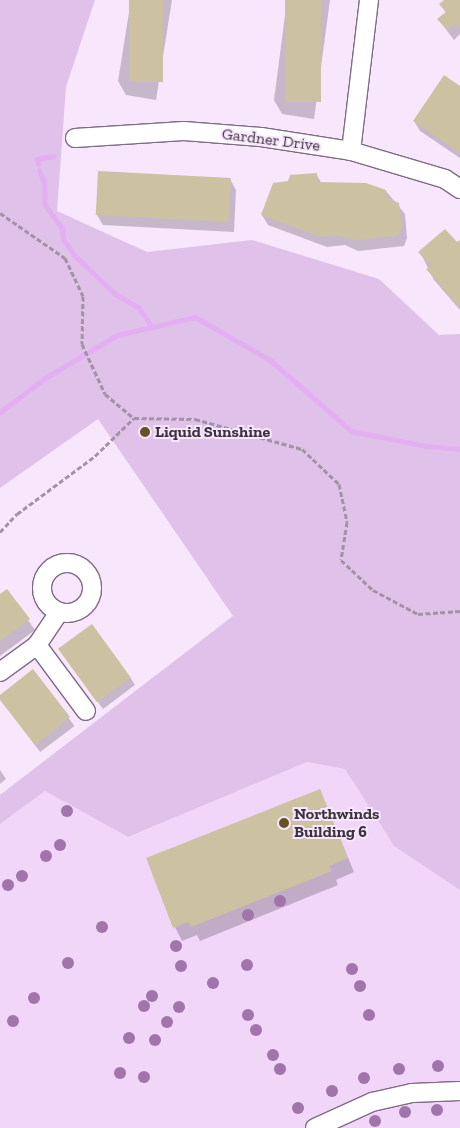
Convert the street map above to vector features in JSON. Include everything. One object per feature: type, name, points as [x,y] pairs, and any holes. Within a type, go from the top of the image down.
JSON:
[{"type":"street","points":[[351,151],[369,0]]},
{"type":"street","name":"Gardner Drive","points":[[75,138],[184,131],[261,137],[351,151],[445,179],[460,189]]},
{"type":"street","points":[[0,672],[37,644],[59,612]]},
{"type":"street","points":[[37,644],[86,711]]},
{"type":"street","points":[[315,1128],[372,1102],[412,1094],[460,1092]]},
{"type":"path","points":[[0,213],[38,237],[64,258],[83,296],[82,344],[105,394],[124,411],[134,418],[194,419],[302,449],[339,484],[347,522],[341,560],[373,590],[418,614],[460,611]]},
{"type":"path","points":[[0,532],[17,514],[94,456],[134,418]]},
{"type":"shaded area","points":[[0,0],[95,0],[66,87],[57,211],[147,252],[252,240],[379,279],[439,335],[460,334],[460,890],[394,846],[345,769],[307,762],[128,837],[45,791],[0,824],[0,795],[233,616],[98,419],[0,488]]},
{"type":"shaded area","points":[[307,762],[345,769],[394,846],[460,890],[460,1128],[0,1128],[0,824],[45,791],[128,837]]},
{"type":"building","points":[[129,0],[163,0],[163,82],[129,82]]},
{"type":"building","points":[[285,0],[321,0],[321,102],[285,102]]},
{"type":"building","points":[[444,0],[460,0],[460,30],[455,24],[447,30],[437,19],[446,12],[439,4]]},
{"type":"building","points":[[444,75],[460,86],[460,153],[413,121]]},
{"type":"building","points":[[98,171],[231,178],[229,222],[96,215]]},
{"type":"building","points":[[317,173],[318,182],[366,183],[386,190],[387,198],[399,203],[402,227],[398,236],[352,240],[338,235],[321,237],[261,215],[273,183],[288,181],[290,175]]},
{"type":"building","points":[[445,229],[457,242],[460,240],[460,308],[426,269],[431,266],[418,252]]},
{"type":"building","points":[[7,589],[30,619],[0,641],[0,594]]},
{"type":"building","points":[[92,624],[131,677],[97,702],[58,649]]},
{"type":"building","points":[[33,669],[70,717],[35,745],[0,700],[0,695]]},
{"type":"building","name":"Northwinds Building 6","points":[[320,789],[348,858],[329,866],[332,871],[191,927],[188,922],[173,928],[146,858]]},
{"type":"waterway","points":[[38,164],[37,159],[54,156]]},
{"type":"waterway","points":[[39,170],[44,182],[45,205],[62,228],[63,239],[74,255],[115,294],[139,308],[152,327]]},
{"type":"waterway","points":[[0,412],[45,378],[117,335],[195,317],[270,360],[351,431],[426,446],[460,449]]},
{"type":"place","name":"Liquid Sunshine","points":[[145,432]]},
{"type":"place","name":"Northwinds Building 6","points":[[284,823]]}]
